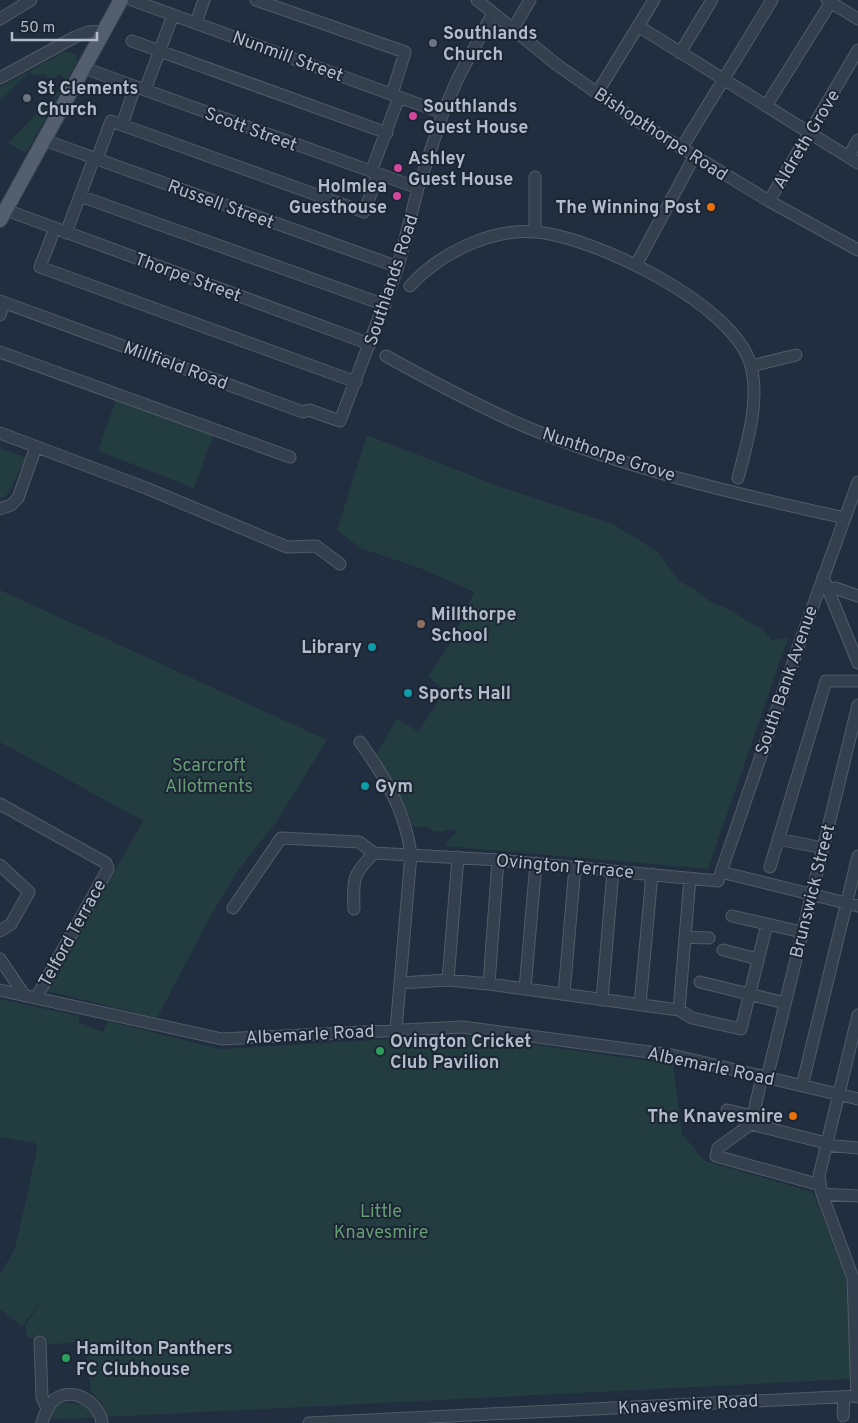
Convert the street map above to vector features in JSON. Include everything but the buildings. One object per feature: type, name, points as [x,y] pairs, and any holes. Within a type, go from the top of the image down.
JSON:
[{"type":"main road","points":[[3,215],[121,0]]},
{"type":"street","points":[[0,19],[31,0]]},
{"type":"street","name":"Nunmill Street","points":[[132,0],[443,113]]},
{"type":"street","points":[[196,23],[204,0]]},
{"type":"street","points":[[66,233],[111,121],[364,212],[387,133],[405,52],[256,0]]},
{"type":"street","name":"Bishopthorpe Road","points":[[477,0],[556,64],[681,149],[769,201],[856,245]]},
{"type":"street","points":[[513,30],[530,0]]},
{"type":"street","points":[[596,93],[654,0]]},
{"type":"street","points":[[680,53],[712,0]]},
{"type":"street","points":[[681,149],[772,0]]},
{"type":"street","points":[[766,106],[829,1],[858,19]]},
{"type":"street","name":"Southlands Road","points":[[345,409],[398,268],[418,188],[443,113],[458,78],[493,12]]},
{"type":"street","points":[[122,125],[159,51],[173,15]]},
{"type":"street","points":[[638,26],[853,160],[858,140]]},
{"type":"street","points":[[0,78],[75,37],[88,32],[105,31]]},
{"type":"street","points":[[132,41],[387,133]]},
{"type":"street","name":"Aldreth Grove","points":[[769,201],[858,50]]},
{"type":"street","name":"Scott Street","points":[[84,68],[418,188]]},
{"type":"street","name":"Russell Street","points":[[44,140],[398,268]]},
{"type":"street","points":[[636,265],[669,215],[694,157]]},
{"type":"street","points":[[687,173],[693,184]]},
{"type":"street","points":[[535,177],[535,232]]},
{"type":"street","points":[[80,196],[385,305]]},
{"type":"street","name":"Thorpe Street","points":[[3,215],[54,228],[370,344]]},
{"type":"street","points":[[54,228],[40,267],[356,382]]},
{"type":"street","points":[[410,286],[432,266],[473,244],[493,236],[535,232],[573,241],[636,265],[704,305],[719,318],[743,348],[751,366],[753,397],[750,428],[738,478]]},
{"type":"street","points":[[0,315],[2,302]]},
{"type":"street","name":"Millfield Road","points":[[2,302],[303,412],[309,410],[340,421],[345,409]]},
{"type":"street","points":[[0,352],[290,457]]},
{"type":"street","points":[[751,366],[796,355]]},
{"type":"street","name":"Nunthorpe Grove","points":[[386,356],[449,391],[525,426],[614,459],[734,494],[845,518]]},
{"type":"street","points":[[0,433],[146,488],[287,547],[316,546],[340,564]]},
{"type":"street","points":[[0,509],[11,505],[18,498],[36,447]]},
{"type":"street","name":"South Bank Avenue","points":[[720,877],[749,787],[858,482]]},
{"type":"street","points":[[823,577],[858,663]]},
{"type":"street","points":[[828,590],[835,588],[858,596]]},
{"type":"street","points":[[844,630],[858,635]]},
{"type":"street","points":[[770,867],[826,681],[858,681]]},
{"type":"street","name":"Brunswick Street","points":[[752,1120],[785,1003],[858,705]]},
{"type":"street","points":[[360,742],[392,791],[403,817],[411,854],[396,1030]]},
{"type":"street","name":"Telford Terrace","points":[[0,804],[106,863],[108,868],[30,997]]},
{"type":"street","points":[[233,908],[282,838],[360,842],[374,853],[357,870],[347,886],[354,909]]},
{"type":"street","points":[[778,839],[822,848]]},
{"type":"street","name":"Ovington Terrace","points":[[374,853],[536,863],[690,878],[720,877],[852,905]]},
{"type":"street","points":[[802,1086],[852,905],[858,856]]},
{"type":"street","points":[[448,980],[458,857]]},
{"type":"street","points":[[489,984],[498,860]]},
{"type":"street","points":[[525,989],[536,863]]},
{"type":"street","points":[[0,865],[29,892],[11,924],[0,931]]},
{"type":"street","points":[[564,994],[575,867]]},
{"type":"street","points":[[602,1000],[613,870]]},
{"type":"street","points":[[640,1005],[652,874]]},
{"type":"street","points":[[679,1010],[690,878]]},
{"type":"street","points":[[732,916],[802,932]]},
{"type":"street","points":[[400,983],[448,980],[564,994],[679,1010],[692,1018],[741,1029],[767,924]]},
{"type":"street","points":[[685,937],[709,938]]},
{"type":"street","points":[[723,950],[758,958]]},
{"type":"street","points":[[0,959],[30,997]]},
{"type":"street","points":[[700,982],[785,1003]]},
{"type":"street","name":"Albemarle Road","points":[[0,990],[222,1039],[462,1026],[672,1055],[858,1100]]},
{"type":"street","points":[[858,1015],[820,1168],[821,1190],[856,1278],[858,1396]]},
{"type":"street","points":[[726,1110],[826,1144],[858,1148]]},
{"type":"street","points":[[752,1120],[718,1148],[716,1156],[821,1190],[858,1196]]},
{"type":"street","points":[[40,1342],[42,1396],[47,1409]]},
{"type":"street","points":[[42,1423],[47,1409],[55,1400],[67,1395],[90,1401],[98,1408],[102,1423]]},
{"type":"street","name":"Knavesmire Road","points":[[309,1423],[858,1396]]},
{"type":"street","points":[[843,1416],[844,1397]]},
{"type":"green space","points":[[66,51],[76,54],[77,62],[65,84],[61,75],[56,76],[49,83],[49,79],[44,74],[34,76],[29,72],[0,101],[0,87]]},
{"type":"green space","points":[[64,85],[26,153],[8,143]]},
{"type":"green space","points":[[117,397],[214,434],[194,488],[98,451]]},
{"type":"green space","points":[[367,435],[501,487],[613,524],[658,552],[679,581],[696,590],[710,602],[731,610],[748,622],[762,628],[771,640],[788,638],[708,869],[445,846],[453,835],[458,832],[451,829],[435,831],[426,826],[419,828],[412,825],[410,816],[376,755],[397,718],[418,732],[445,691],[428,676],[452,641],[474,592],[420,568],[360,548],[337,530]]},
{"type":"green space","points":[[0,448],[26,457],[8,494],[0,499]]},
{"type":"green space","name":"Scarcroft Allotments","points":[[0,590],[327,740],[277,821],[239,869],[210,917],[157,1018],[47,991],[143,821],[0,742]]},
{"type":"green space","name":"Little Knavesmire","points":[[0,999],[79,1016],[79,1022],[103,1032],[107,1021],[221,1049],[462,1035],[673,1064],[682,1134],[705,1161],[813,1192],[846,1277],[851,1379],[106,1417],[103,1403],[91,1392],[85,1341],[46,1345],[27,1336],[25,1326],[46,1294],[22,1327],[0,1309],[0,1274],[15,1249],[37,1150],[35,1143],[0,1137]]},
{"type":"green space","points":[[77,1403],[87,1406],[94,1412],[95,1418],[47,1419],[56,1405]]},
{"type":"place","name":"Southlands Church","points":[[433,43]]},
{"type":"place","name":"St Clements Church","points":[[27,98]]},
{"type":"place","name":"Southlands Guest House","points":[[413,116]]},
{"type":"place","name":"Ashley Guest House","points":[[398,168]]},
{"type":"place","name":"Holmlea Guesthouse","points":[[397,196]]},
{"type":"place","name":"The Winning Post","points":[[711,207]]},
{"type":"place","name":"Millthorpe School","points":[[421,624]]},
{"type":"place","name":"Library","points":[[372,647]]},
{"type":"place","name":"Sports Hall","points":[[408,693]]},
{"type":"place","name":"Gym","points":[[365,786]]},
{"type":"place","name":"Ovington Cricket Club Pavilion","points":[[380,1051]]},
{"type":"place","name":"The Knavesmire","points":[[793,1116]]},
{"type":"place","name":"Hamilton Panthers FC Clubhouse","points":[[66,1358]]}]
